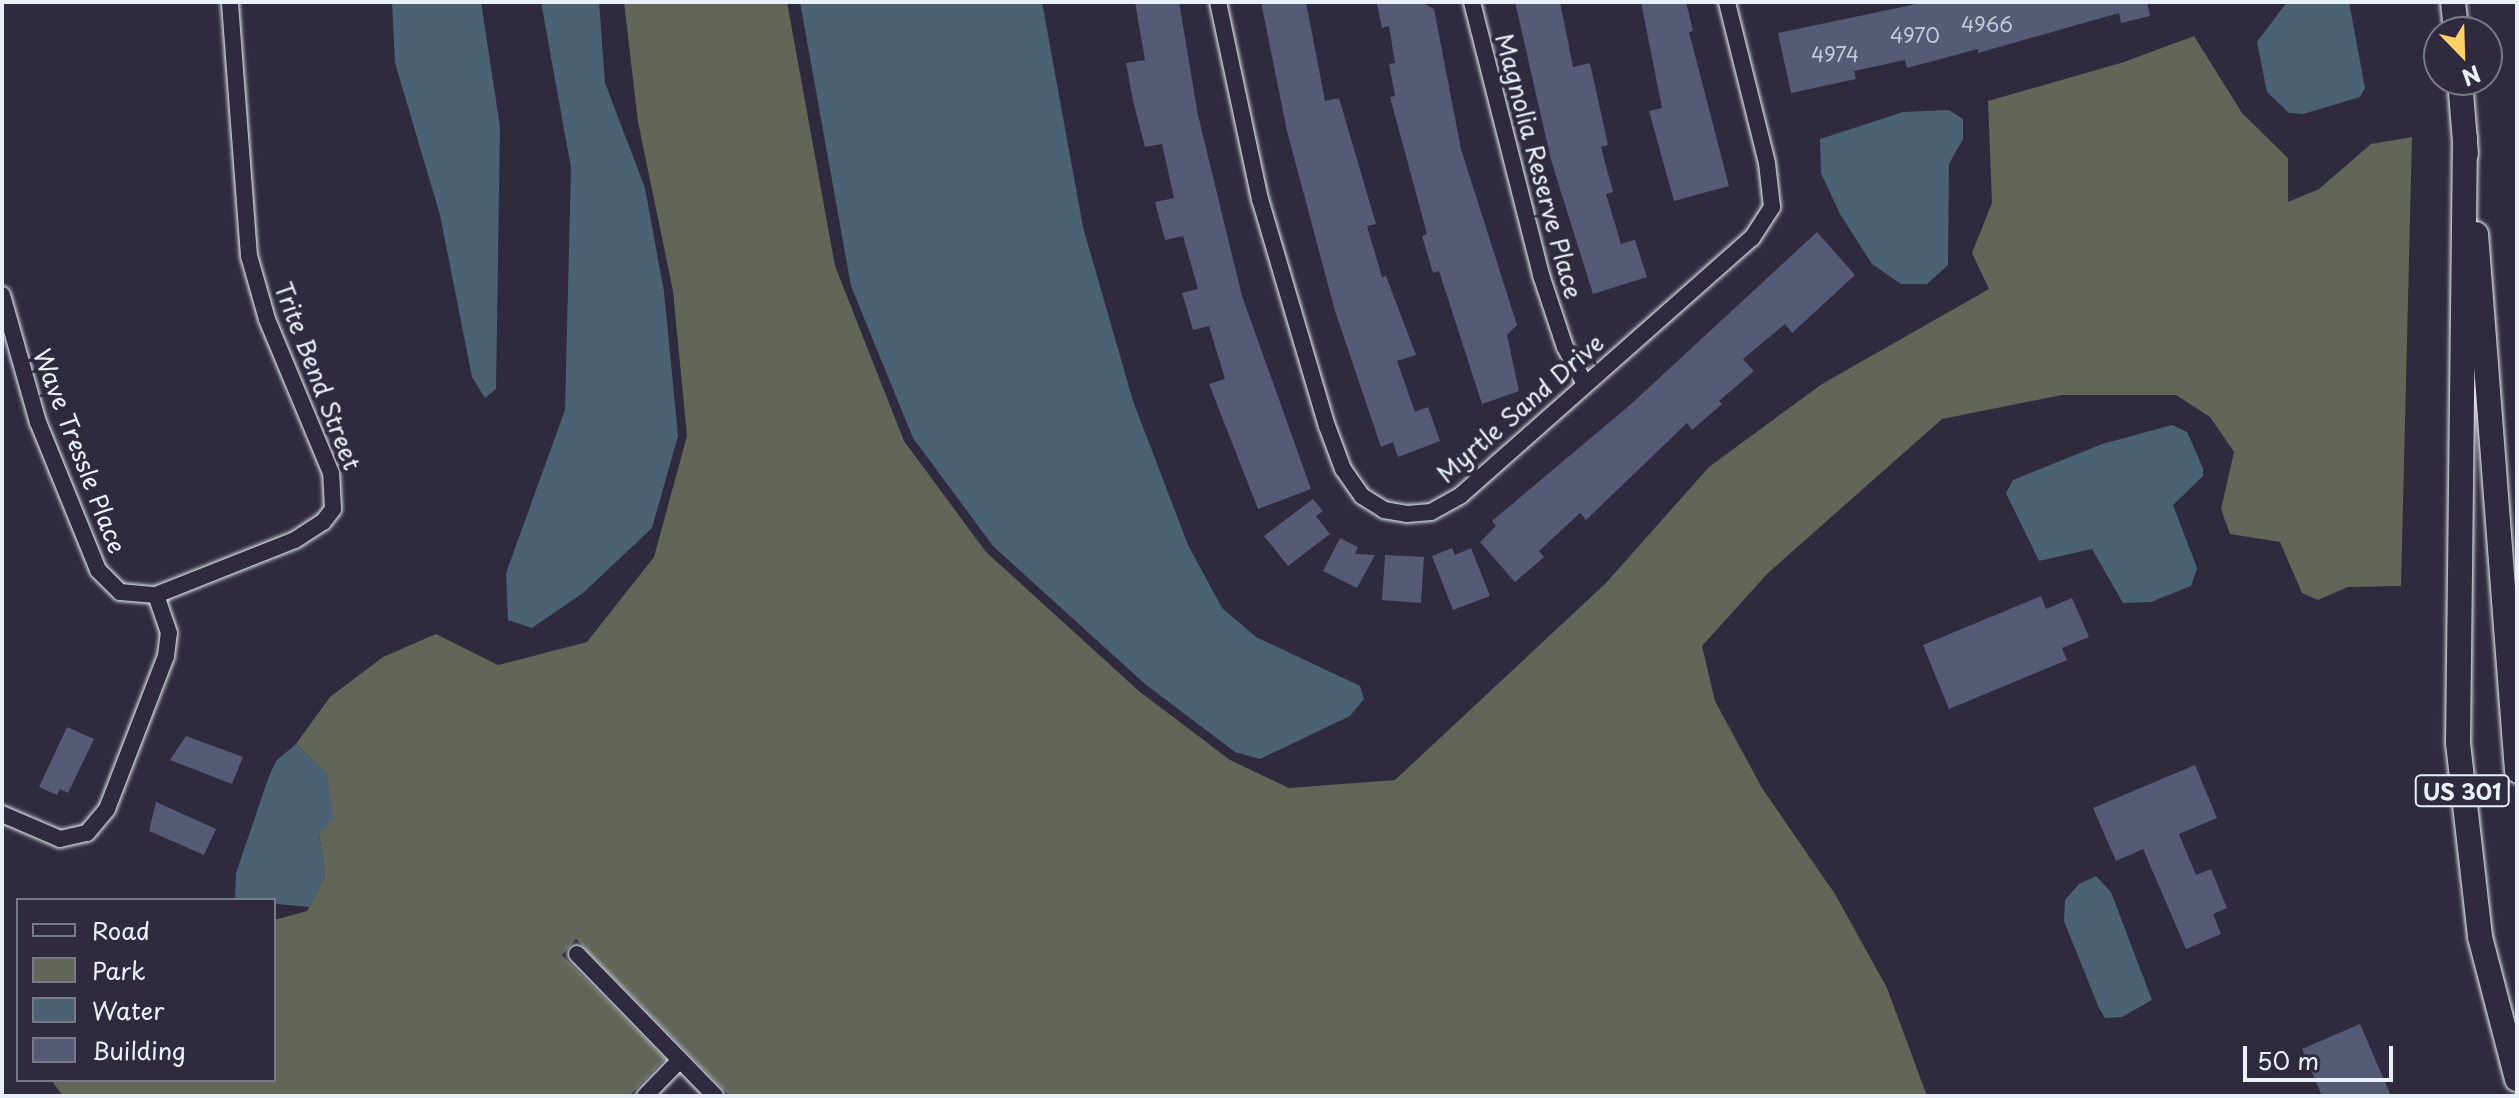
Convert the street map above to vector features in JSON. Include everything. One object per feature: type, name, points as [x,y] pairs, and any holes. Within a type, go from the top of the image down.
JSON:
[{"type":"main road","name":"US 301","points":[[2461,96],[2483,296],[2517,770]]},
{"type":"main road","name":"US 301","points":[[2465,138],[2458,743],[2480,937],[2517,1079]]},
{"type":"street","name":"Trite Bend Street","points":[[156,595],[313,532],[333,509],[335,491],[267,319],[249,256],[230,2]]},
{"type":"street","name":"Myrtle Sand Drive","points":[[1218,2],[1286,291],[1343,469],[1362,496],[1384,510],[1431,512],[1460,496],[1752,238],[1772,207],[1767,163],[1731,3]]},
{"type":"street","name":"Magnolia Reserve Place","points":[[1472,2],[1541,275],[1565,347],[1585,384]]},
{"type":"street","name":"Wave Tressle Place","points":[[2,295],[20,370],[98,570],[120,592],[156,595]]},
{"type":"street","points":[[2,814],[60,839],[87,833],[107,809],[166,656],[169,633],[156,595]]},
{"type":"street","points":[[577,954],[715,1096]]},
{"type":"street","points":[[645,1096],[680,1060]]},
{"type":"green space","points":[[624,2],[787,2],[835,266],[904,441],[986,552],[1140,692],[1230,760],[1289,788],[1395,780],[1606,583],[1709,467],[1822,384],[1989,289],[1972,253],[1992,203],[1988,101],[2124,62],[2194,36],[2242,113],[2288,158],[2288,202],[2319,189],[2371,144],[2412,137],[2401,586],[2348,587],[2318,600],[2302,593],[2280,542],[2230,534],[2221,509],[2234,452],[2210,417],[2176,395],[2062,395],[1942,419],[1768,573],[1702,646],[1715,701],[1762,788],[1835,894],[1887,988],[1927,1096],[730,1096],[576,939],[562,955],[665,1059],[629,1096],[63,1096],[52,1082],[276,1082],[276,919],[307,911],[325,876],[319,834],[327,774],[296,744],[330,697],[383,657],[436,634],[498,665],[587,642],[654,557],[687,436],[673,291],[638,122]]},
{"type":"water","points":[[392,2],[481,2],[500,127],[496,389],[485,398],[472,377],[440,215],[395,63]]},
{"type":"water","points":[[541,2],[599,2],[605,83],[645,188],[664,292],[678,436],[652,528],[583,593],[532,628],[508,620],[506,573],[565,410],[571,168]]},
{"type":"water","points":[[800,2],[1042,2],[1083,227],[1133,401],[1188,545],[1222,608],[1256,637],[1360,686],[1364,699],[1350,716],[1260,759],[1235,752],[1145,684],[993,546],[913,438],[851,286]]},
{"type":"water","points":[[2287,2],[2349,2],[2365,88],[2360,97],[2303,114],[2289,113],[2267,92],[2257,42]]},
{"type":"water","points":[[1949,110],[1963,119],[1963,139],[1949,164],[1948,265],[1927,284],[1901,284],[1872,264],[1840,214],[1821,173],[1820,139],[1903,112]]},
{"type":"water","points":[[2172,425],[2187,432],[2203,468],[2203,476],[2173,505],[2197,568],[2191,586],[2151,602],[2123,603],[2092,549],[2039,561],[2006,493],[2013,480],[2102,444]]},
{"type":"water","points":[[296,744],[327,774],[334,819],[319,834],[325,876],[309,907],[276,904],[276,898],[235,898],[236,873],[276,761]]},
{"type":"water","points":[[2096,876],[2111,892],[2152,1000],[2122,1017],[2105,1018],[2064,921],[2065,900],[2079,884]]},
{"type":"building","points":[[1135,2],[1179,2],[1198,115],[1242,296],[1311,489],[1258,509],[1209,384],[1225,379],[1209,326],[1193,330],[1182,293],[1198,289],[1183,236],[1165,240],[1155,202],[1174,198],[1162,144],[1145,147],[1133,101],[1126,63],[1145,60]]},
{"type":"building","points":[[1261,2],[1306,2],[1325,101],[1339,98],[1376,224],[1367,226],[1382,277],[1386,276],[1416,355],[1397,361],[1415,412],[1428,407],[1440,441],[1398,457],[1393,442],[1381,447],[1335,311],[1287,131]]},
{"type":"building","points":[[1422,2],[1434,9],[1461,149],[1517,325],[1507,335],[1519,391],[1482,404],[1439,271],[1433,273],[1422,236],[1427,234],[1390,97],[1395,96],[1389,64],[1395,63],[1389,26],[1382,28],[1377,4]]},
{"type":"building","points":[[1515,2],[1560,2],[1573,67],[1590,63],[1608,145],[1601,147],[1613,192],[1606,194],[1621,244],[1635,240],[1647,277],[1593,294],[1551,160]]},
{"type":"building","points":[[1641,2],[1686,2],[1693,31],[1689,32],[1729,186],[1674,201],[1649,111],[1662,108]]},
{"type":"building","points":[[1926,2],[2147,2],[2150,16],[2121,23],[2119,13],[1978,53],[1978,49],[1907,68],[1905,60],[1854,71],[1856,79],[1791,93],[1778,33]]},
{"type":"building","points":[[1817,232],[1855,275],[1792,333],[1785,324],[1743,359],[1754,371],[1719,401],[1722,404],[1692,430],[1687,423],[1586,520],[1580,513],[1539,551],[1544,557],[1515,582],[1480,542],[1496,526],[1492,521],[1630,405]]},
{"type":"building","points":[[1313,499],[1323,511],[1316,516],[1330,534],[1288,566],[1264,536]]},
{"type":"building","points":[[1340,538],[1358,547],[1355,554],[1375,555],[1357,588],[1323,571]]},
{"type":"building","points":[[1452,548],[1455,555],[1471,548],[1490,596],[1453,610],[1432,556]]},
{"type":"building","points":[[1385,555],[1424,557],[1421,603],[1382,600]]},
{"type":"building","points":[[2041,596],[2046,609],[2072,598],[2089,637],[2062,648],[2067,660],[1949,709],[1923,645]]},
{"type":"building","points":[[67,727],[94,739],[68,793],[60,789],[57,795],[39,787]]},
{"type":"building","points":[[186,736],[243,757],[232,784],[170,760]]},
{"type":"building","points":[[2195,765],[2217,818],[2179,834],[2196,875],[2211,869],[2227,908],[2213,914],[2221,934],[2186,949],[2143,849],[2116,861],[2093,808]]},
{"type":"building","points":[[156,802],[216,829],[204,855],[149,831]]},
{"type":"building","points":[[2360,1024],[2391,1096],[2322,1096],[2302,1049]]}]
